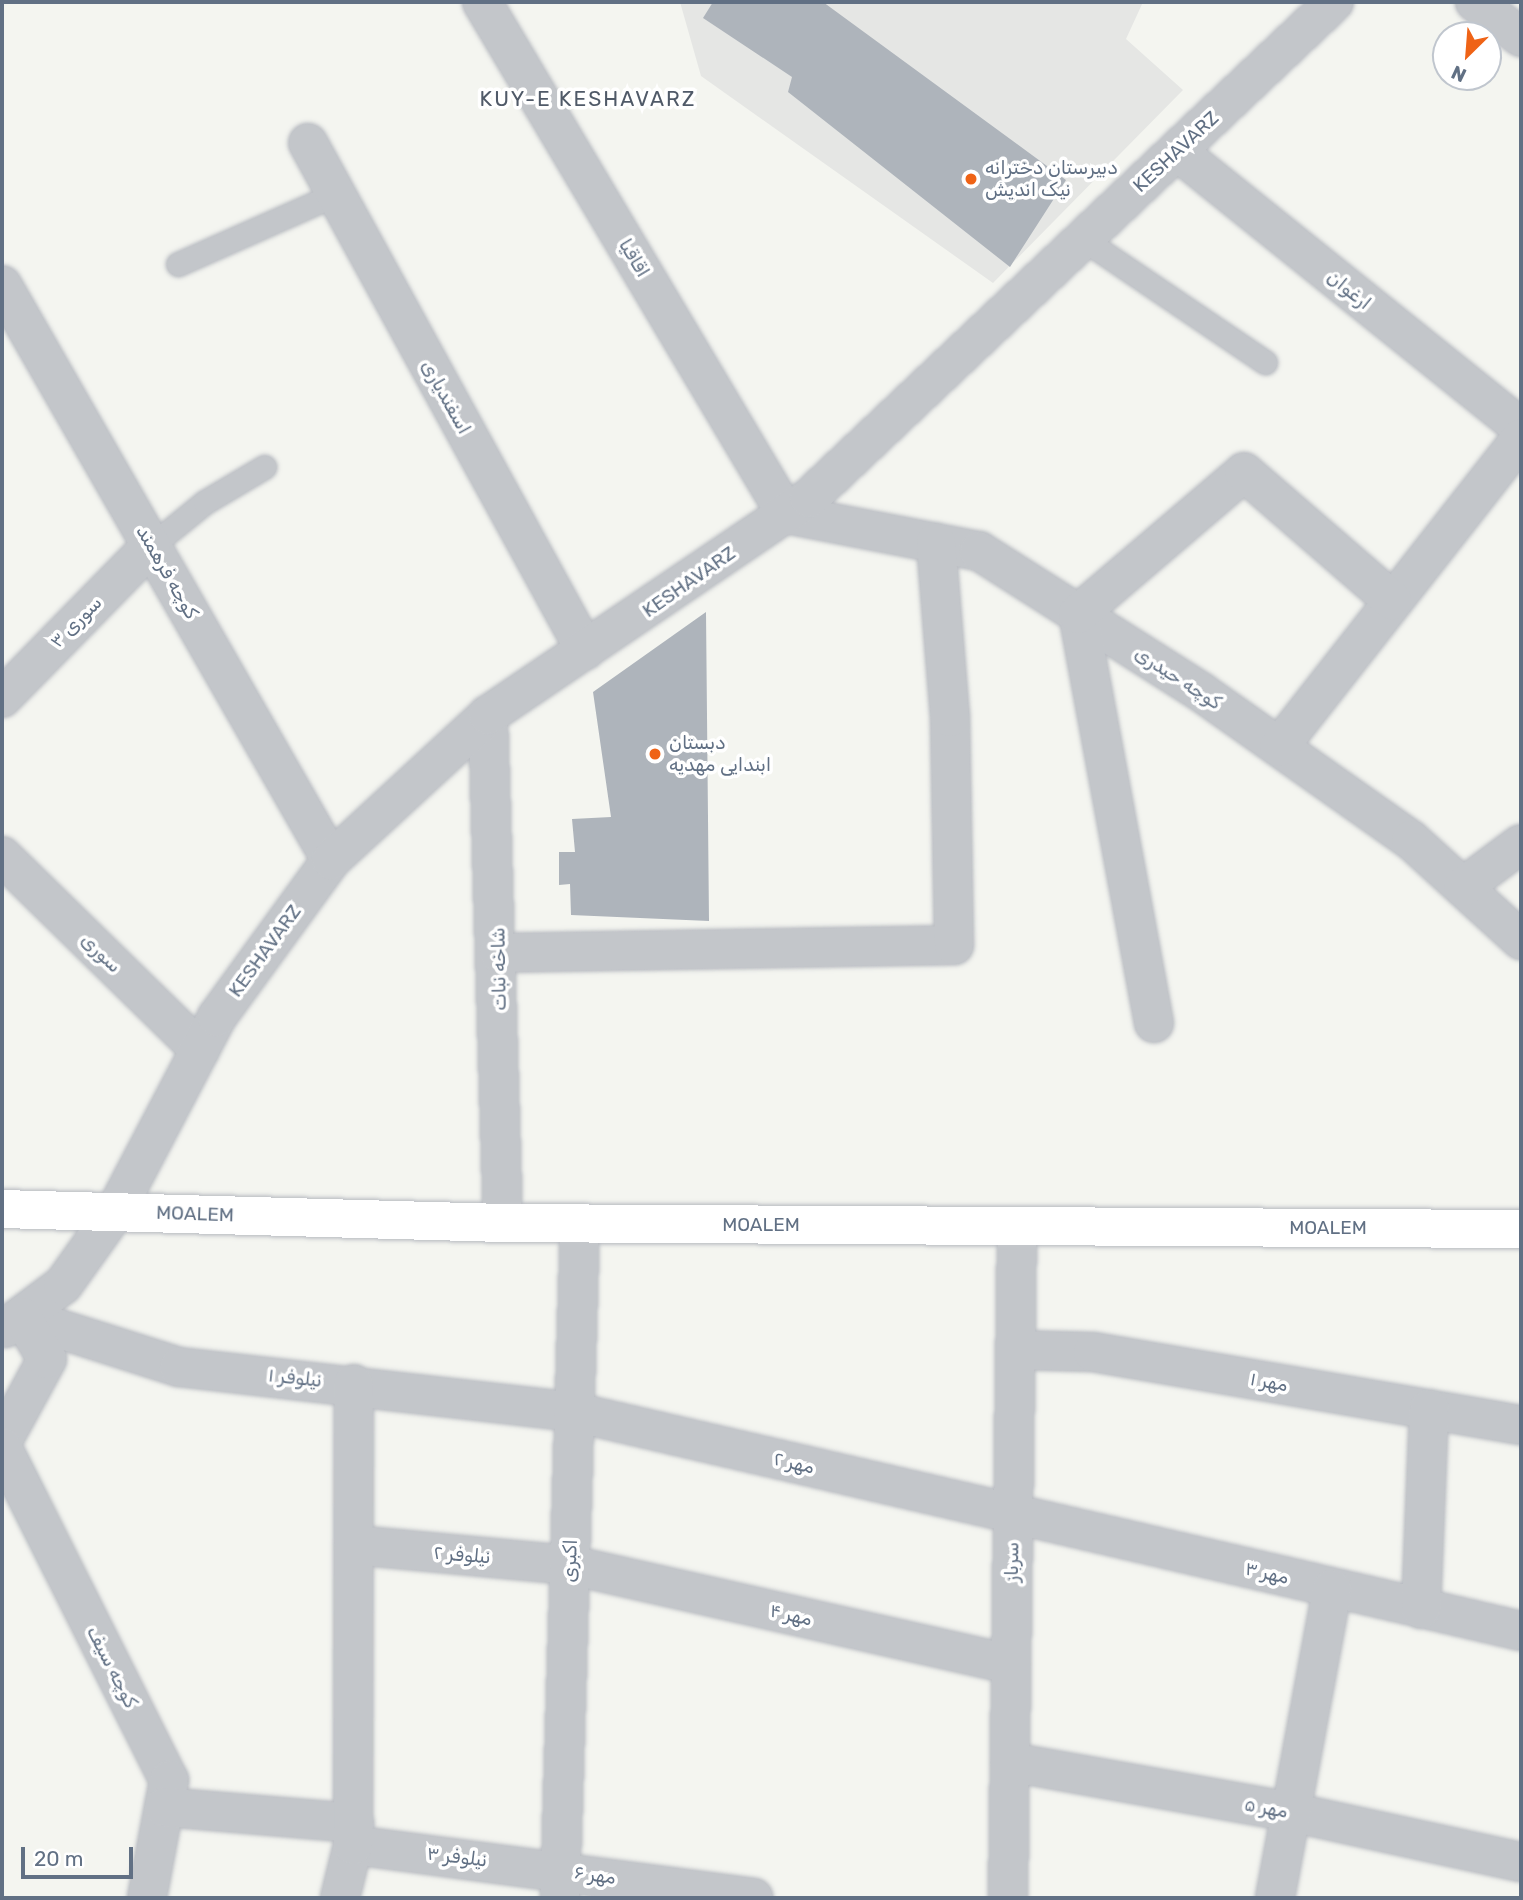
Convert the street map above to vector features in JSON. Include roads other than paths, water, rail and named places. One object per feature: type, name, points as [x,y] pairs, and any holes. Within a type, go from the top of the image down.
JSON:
[{"type":"main road","name":"MOALEM","points":[[2,1209],[503,1223],[1521,1229]]},
{"type":"street","name":"اقاقیا","points":[[482,2],[786,514]]},
{"type":"street","name":"KESHAVARZ","points":[[12,1323],[63,1285],[115,1212],[200,1050],[331,860],[488,715],[786,514],[1334,2]]},
{"type":"street","points":[[1475,2],[1521,37]]},
{"type":"street","name":"اسفندیاری","points":[[308,143],[585,650]]},
{"type":"street","name":"ارغوان","points":[[1177,151],[1521,428]]},
{"type":"street","name":"کوچه فرهمند","points":[[2,285],[331,860]]},
{"type":"street","points":[[1279,747],[1521,438]]},
{"type":"street","points":[[1154,1023],[1078,614],[1244,472],[1392,600]]},
{"type":"street","name":"کوچه حیدری","points":[[786,514],[979,551],[1279,747],[1411,840],[1521,940]]},
{"type":"street","points":[[499,953],[954,945],[950,718],[936,543]]},
{"type":"street","name":"سوری ۳","points":[[2,698],[151,546]]},
{"type":"street","name":"شاخه نبات","points":[[488,715],[499,953],[503,1223]]},
{"type":"street","points":[[1463,887],[1521,844]]},
{"type":"street","name":"سوری","points":[[2,856],[200,1050]]},
{"type":"street","name":"اکبری","points":[[561,1884],[580,1224]]},
{"type":"street","name":"سرباز","points":[[1008,1898],[1017,1226]]},
{"type":"street","name":"نیلوفر ۱","points":[[12,1323],[179,1367],[354,1384],[574,1412]]},
{"type":"street","name":"کوچه سیف","points":[[12,1323],[47,1359],[2,1444],[169,1780],[148,1898]]},
{"type":"street","name":"مهر ۱","points":[[1015,1350],[1093,1352],[1521,1425]]},
{"type":"street","points":[[340,1898],[354,1834],[354,1384]]},
{"type":"street","points":[[1421,1609],[1429,1409]]},
{"type":"street","name":"مهر ۲","points":[[574,1412],[1013,1514]]},
{"type":"street","name":"مهر ۳","points":[[1013,1514],[1521,1632]]},
{"type":"street","name":"نیلوفر ۲","points":[[354,1545],[570,1565]]},
{"type":"street","name":"مهر ۴","points":[[570,1565],[1011,1664]]},
{"type":"street","points":[[1275,1898],[1332,1589]]},
{"type":"street","name":"مهر ۵","points":[[1010,1762],[1291,1812],[1521,1862]]},
{"type":"street","name":"نیلوفر ۳","points":[[164,1807],[354,1834],[561,1884]]},
{"type":"street","name":"مهر ۶","points":[[561,1884],[754,1898]]},
{"type":"lane","points":[[178,264],[336,194]]},
{"type":"lane","points":[[1083,239],[1265,362]]},
{"type":"lane","points":[[151,546],[205,502],[264,467]]},
{"type":"place","name":"دبیرستان دخترانه نیک اندیش","points":[[971,179]]},
{"type":"place","name":"دبستان ابندایی مهدیه","points":[[655,754]]},
{"type":"district","name":"KUY-E KESHAVARZ","points":[[588,99]]}]
